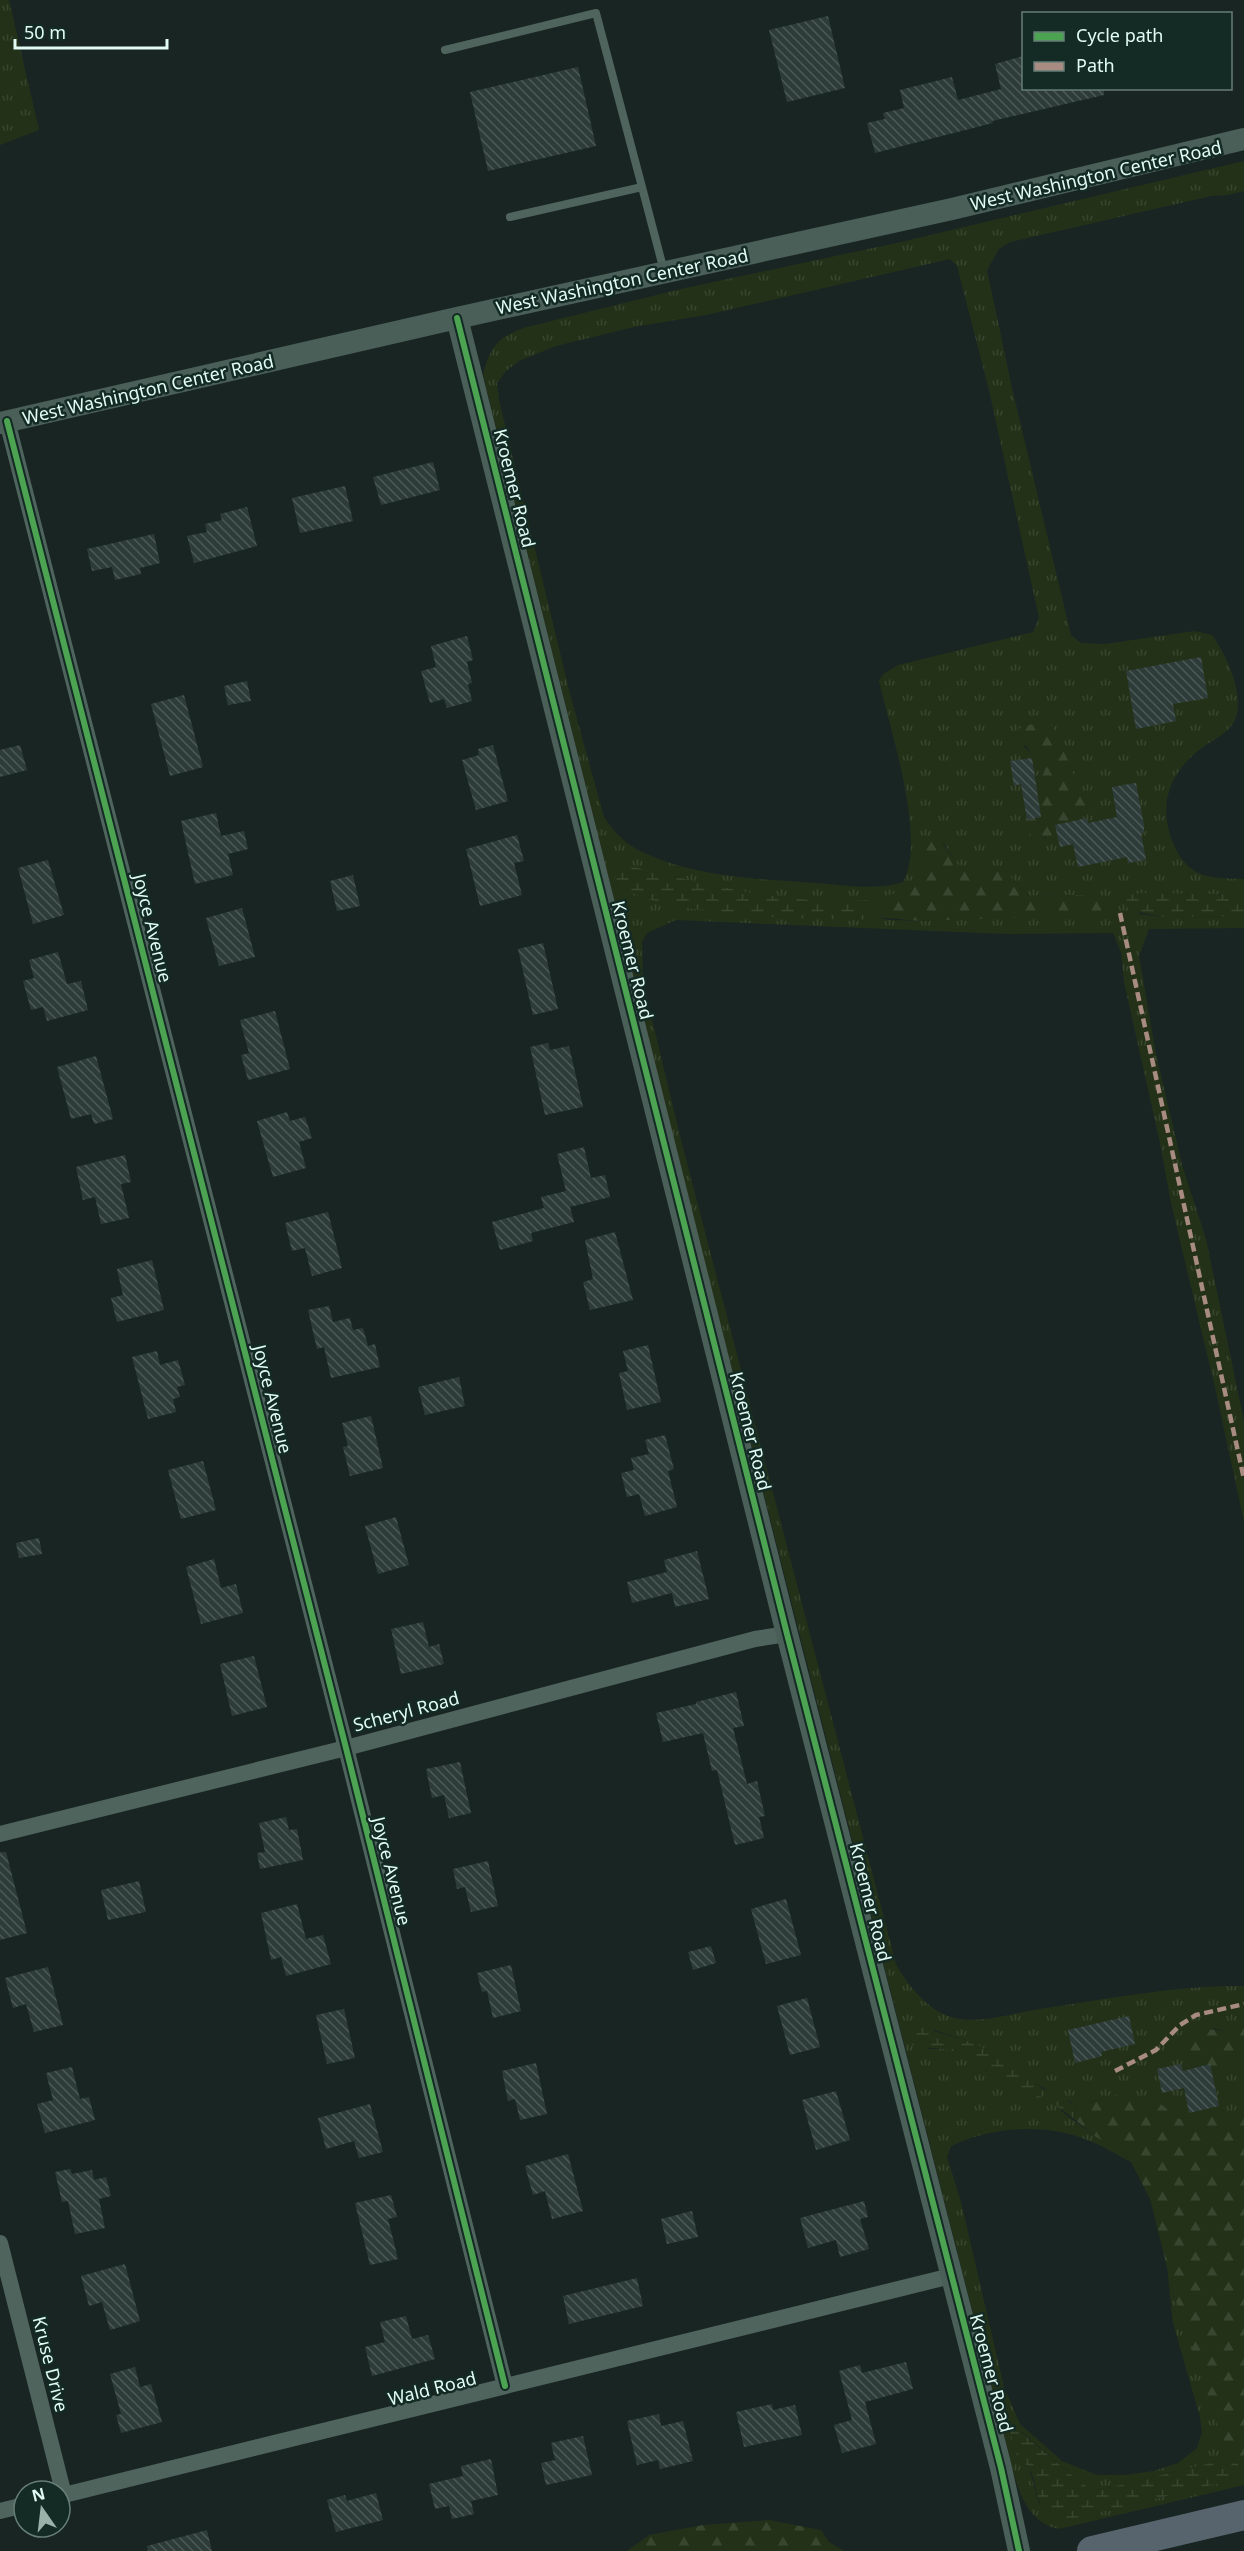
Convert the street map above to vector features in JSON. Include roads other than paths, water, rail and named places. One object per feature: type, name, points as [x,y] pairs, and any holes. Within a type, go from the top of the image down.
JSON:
[{"type":"highway","points":[[1092,2551],[1244,2515]]},
{"type":"street","name":"West Washington Center Road","points":[[4,422],[457,318],[952,209],[1244,139]]},
{"type":"street","name":"Kroemer Road","points":[[457,318],[787,1634],[1001,2468],[1019,2551]]},
{"type":"street","name":"Joyce Avenue","points":[[4,422],[346,1748],[505,2386]]},
{"type":"street","name":"Scheryl Road","points":[[0,1834],[346,1748],[755,1639],[787,1634]]},
{"type":"street","name":"Kruse Drive","points":[[0,2243],[58,2479]]},
{"type":"street","name":"Wald Road","points":[[72,2493],[951,2276]]},
{"type":"lane","points":[[445,50],[596,13],[664,272]]},
{"type":"lane","points":[[510,217],[642,187]]}]
